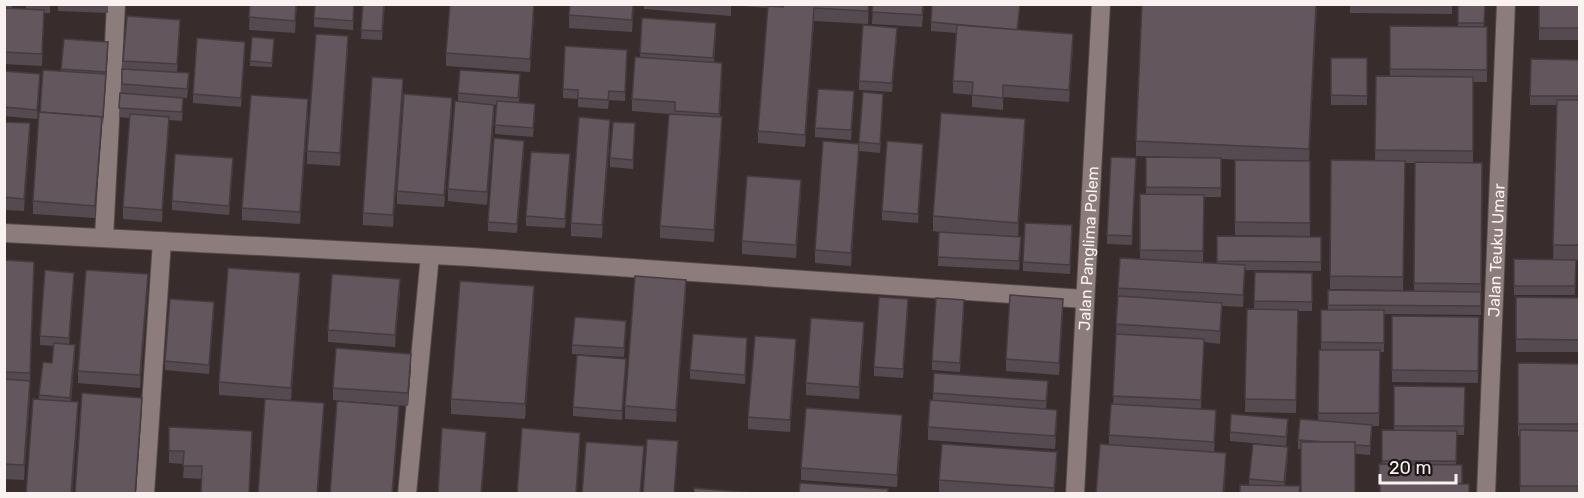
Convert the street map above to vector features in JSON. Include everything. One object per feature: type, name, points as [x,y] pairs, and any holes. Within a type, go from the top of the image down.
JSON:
[{"type":"street","points":[[104,238],[116,4]]},
{"type":"street","name":"Jalan Panglima Polem","points":[[1075,494],[1101,4]]},
{"type":"street","name":"Jalan Teuku Umar","points":[[1486,494],[1506,4]]},
{"type":"street","points":[[4,233],[430,255],[1084,299]]},
{"type":"street","points":[[145,494],[162,241]]},
{"type":"street","points":[[407,494],[430,255]]},
{"type":"building","points":[[250,4],[296,4],[295,21],[249,17]]},
{"type":"building","points":[[315,4],[354,4],[353,21],[314,18]]},
{"type":"building","points":[[363,4],[384,4],[382,31],[361,30]]},
{"type":"building","points":[[450,4],[534,4],[530,59],[446,53]]},
{"type":"building","points":[[570,4],[633,4],[632,20],[569,15]]},
{"type":"building","points":[[784,4],[869,4],[868,11],[814,8],[805,135],[758,131],[768,6],[783,7]]},
{"type":"building","points":[[873,4],[923,4],[922,15],[872,12]]},
{"type":"building","points":[[932,4],[1020,4],[1017,30],[931,22]]},
{"type":"building","points":[[1142,4],[1316,4],[1309,149],[1136,141]]},
{"type":"building","points":[[1458,4],[1485,4],[1484,23],[1458,23]]},
{"type":"building","points":[[1539,4],[1580,4],[1580,28],[1539,28]]},
{"type":"building","points":[[4,8],[44,10],[42,54],[4,52]]},
{"type":"building","points":[[127,16],[180,20],[177,64],[123,61]]},
{"type":"building","points":[[642,18],[716,23],[713,58],[640,53]]},
{"type":"building","points":[[863,25],[897,28],[892,83],[859,81]]},
{"type":"building","points":[[957,25],[1073,34],[1069,90],[1003,85],[1003,98],[972,95],[973,82],[953,81]]},
{"type":"building","points":[[1390,26],[1487,27],[1487,70],[1390,69]]},
{"type":"building","points":[[316,34],[348,36],[340,153],[307,151]]},
{"type":"building","points":[[252,37],[274,39],[272,63],[250,61]]},
{"type":"building","points":[[197,38],[245,42],[241,98],[193,94]]},
{"type":"building","points":[[64,39],[108,42],[106,72],[61,69]]},
{"type":"building","points":[[565,46],[627,50],[625,92],[609,91],[608,100],[578,98],[578,90],[563,89]]},
{"type":"building","points":[[635,57],[722,63],[719,114],[675,111],[675,102],[632,99]]},
{"type":"building","points":[[1331,58],[1367,58],[1367,96],[1331,95]]},
{"type":"building","points":[[1531,59],[1580,60],[1580,96],[1530,96]]},
{"type":"building","points":[[122,69],[189,73],[187,89],[122,84]]},
{"type":"building","points":[[43,70],[106,74],[103,117],[40,112]]},
{"type":"building","points":[[460,70],[520,74],[518,98],[458,93]]},
{"type":"building","points":[[4,71],[40,74],[37,110],[4,107]]},
{"type":"building","points":[[1376,76],[1473,77],[1473,151],[1375,150]]},
{"type":"building","points":[[372,77],[403,79],[393,215],[363,213]]},
{"type":"building","points":[[818,89],[854,91],[851,130],[815,128]]},
{"type":"building","points":[[863,92],[883,94],[880,144],[859,142]]},
{"type":"building","points":[[120,93],[183,98],[182,112],[119,108]]},
{"type":"building","points":[[404,94],[452,98],[444,195],[397,191]]},
{"type":"building","points":[[251,95],[308,99],[300,212],[242,208]]},
{"type":"building","points":[[1557,100],[1580,100],[1580,245],[1553,245]]},
{"type":"building","points":[[455,101],[494,105],[487,192],[448,189]]},
{"type":"building","points":[[497,101],[535,104],[533,128],[495,125]]},
{"type":"building","points":[[39,112],[102,117],[95,206],[33,201]]},
{"type":"building","points":[[941,113],[1025,119],[1018,223],[933,216]]},
{"type":"building","points":[[130,114],[169,117],[162,210],[123,207]]},
{"type":"building","points":[[669,114],[722,117],[714,230],[660,226]]},
{"type":"building","points":[[579,117],[610,120],[602,225],[571,223]]},
{"type":"building","points":[[4,122],[30,123],[24,199],[4,197]]},
{"type":"building","points":[[613,122],[635,123],[633,160],[610,158]]},
{"type":"building","points":[[494,138],[524,141],[517,224],[488,222]]},
{"type":"building","points":[[823,141],[859,144],[851,253],[815,250]]},
{"type":"building","points":[[887,141],[923,144],[918,214],[882,211]]},
{"type":"building","points":[[531,152],[570,154],[565,219],[526,216]]},
{"type":"building","points":[[175,154],[233,158],[229,206],[172,201]]},
{"type":"building","points":[[1111,157],[1136,158],[1132,236],[1107,235]]},
{"type":"building","points":[[1146,157],[1221,158],[1221,188],[1146,187]]},
{"type":"building","points":[[1235,160],[1310,161],[1310,223],[1235,222]]},
{"type":"building","points":[[1331,160],[1405,161],[1403,277],[1330,276]]},
{"type":"building","points":[[1415,162],[1482,163],[1481,284],[1414,283]]},
{"type":"building","points":[[747,176],[801,180],[796,245],[742,241]]},
{"type":"building","points":[[1140,194],[1204,195],[1203,251],[1140,250]]},
{"type":"building","points":[[1025,223],[1072,225],[1070,265],[1023,262]]},
{"type":"building","points":[[939,232],[1021,237],[1019,261],[938,257]]},
{"type":"building","points":[[1217,236],[1321,237],[1321,262],[1217,261]]},
{"type":"building","points":[[1120,258],[1245,265],[1243,295],[1118,288]]},
{"type":"building","points":[[1514,259],[1576,260],[1575,286],[1514,286]]},
{"type":"building","points":[[5,260],[34,262],[30,373],[4,372]]},
{"type":"building","points":[[228,268],[300,273],[291,388],[219,382]]},
{"type":"building","points":[[45,270],[74,273],[69,338],[40,336]]},
{"type":"building","points":[[86,270],[148,274],[140,375],[78,371]]},
{"type":"building","points":[[1255,272],[1312,273],[1312,302],[1254,301]]},
{"type":"building","points":[[332,274],[400,279],[395,335],[328,330]]},
{"type":"building","points":[[635,276],[686,280],[676,410],[625,406]]},
{"type":"building","points":[[460,281],[534,286],[525,404],[451,399]]},
{"type":"building","points":[[1328,290],[1481,292],[1481,306],[1328,305]]},
{"type":"building","points":[[1010,295],[1063,299],[1059,363],[1006,359]]},
{"type":"building","points":[[1118,296],[1222,303],[1220,331],[1116,324]]},
{"type":"building","points":[[879,297],[908,299],[903,369],[874,367]]},
{"type":"building","points":[[1516,297],[1580,298],[1580,340],[1516,339]]},
{"type":"building","points":[[936,298],[964,300],[960,363],[932,361]]},
{"type":"building","points":[[170,299],[214,302],[209,365],[165,361]]},
{"type":"building","points":[[1247,309],[1298,310],[1296,400],[1245,399]]},
{"type":"building","points":[[1321,310],[1384,310],[1384,343],[1321,342]]},
{"type":"building","points":[[1392,316],[1479,317],[1478,371],[1392,370]]},
{"type":"building","points":[[575,317],[626,321],[624,348],[572,345]]},
{"type":"building","points":[[811,318],[864,322],[859,387],[806,383]]},
{"type":"building","points":[[693,334],[747,338],[745,375],[690,370]]},
{"type":"building","points":[[1116,334],[1204,339],[1201,400],[1113,396]]},
{"type":"building","points":[[755,336],[796,339],[790,420],[748,417]]},
{"type":"building","points":[[54,343],[75,345],[70,398],[39,395],[43,362],[52,363]]},
{"type":"building","points":[[336,348],[411,354],[408,393],[333,388]]},
{"type":"building","points":[[1319,350],[1380,350],[1379,413],[1318,413]]},
{"type":"building","points":[[577,355],[626,359],[622,411],[573,407]]},
{"type":"building","points":[[1518,363],[1580,364],[1580,424],[1518,424]]},
{"type":"building","points":[[934,373],[1048,381],[1046,401],[933,393]]},
{"type":"building","points":[[4,379],[30,381],[24,465],[4,464]]},
{"type":"building","points":[[1394,386],[1465,387],[1464,426],[1394,426]]},
{"type":"building","points":[[82,393],[142,398],[135,494],[75,494]]},
{"type":"building","points":[[33,399],[78,402],[71,494],[26,494]]},
{"type":"building","points":[[265,399],[324,403],[317,494],[258,494]]},
{"type":"building","points":[[930,400],[1057,410],[1055,436],[928,427]]},
{"type":"building","points":[[337,401],[399,406],[392,494],[330,494]]},
{"type":"building","points":[[1111,404],[1216,410],[1214,442],[1109,435]]},
{"type":"building","points":[[806,408],[902,415],[897,475],[801,468]]},
{"type":"building","points":[[1231,414],[1288,419],[1286,437],[1230,432]]},
{"type":"building","points":[[1300,419],[1372,425],[1370,446],[1355,445],[1355,442],[1298,440]]},
{"type":"building","points":[[169,427],[252,431],[249,494],[201,494],[202,466],[183,466],[184,451],[169,451]]},
{"type":"building","points":[[442,428],[486,432],[481,494],[438,494]]},
{"type":"building","points":[[522,428],[580,433],[576,494],[517,494]]},
{"type":"building","points":[[1382,430],[1457,431],[1456,461],[1382,461]]},
{"type":"building","points":[[1520,430],[1580,431],[1580,486],[1520,486]]},
{"type":"building","points":[[647,439],[678,441],[674,494],[643,494]]},
{"type":"building","points":[[586,442],[644,446],[640,494],[582,494]]},
{"type":"building","points":[[1301,442],[1355,442],[1355,494],[1301,494]]},
{"type":"building","points":[[942,444],[1057,452],[1054,488],[939,480]]},
{"type":"building","points":[[1100,444],[1226,453],[1223,494],[1096,494]]},
{"type":"building","points":[[1253,444],[1288,447],[1284,482],[1249,479]]},
{"type":"building","points":[[1379,464],[1462,465],[1462,484],[1380,483],[1379,485]]},
{"type":"building","points":[[800,483],[888,489],[888,494],[799,494]]},
{"type":"building","points":[[1380,483],[1469,484],[1469,494],[1380,494]]},
{"type":"building","points":[[1240,485],[1300,486],[1299,494],[1240,494]]},
{"type":"building","points":[[694,488],[753,493],[753,494],[694,494]]}]
